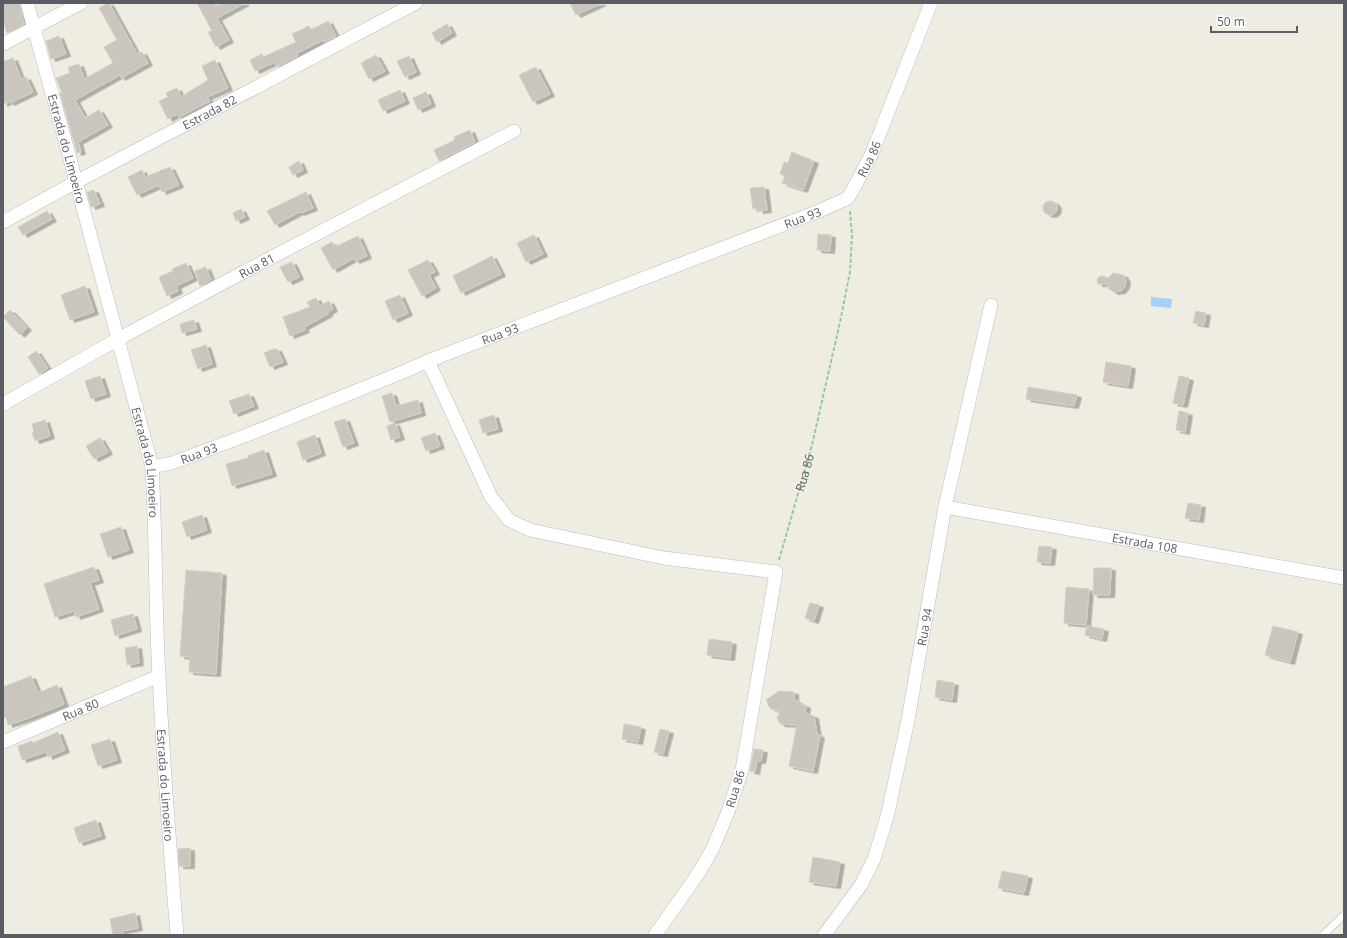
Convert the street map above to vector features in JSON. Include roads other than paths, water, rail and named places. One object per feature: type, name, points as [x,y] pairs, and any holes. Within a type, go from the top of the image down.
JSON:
[{"type":"street","name":"Estrada do Limoeiro","points":[[27,3],[152,467],[158,676],[177,935]]},
{"type":"street","points":[[3,44],[81,3]]},
{"type":"street","name":"Estrada 82","points":[[3,222],[416,3]]},
{"type":"street","name":"Rua 86","points":[[848,198],[872,153],[931,3]]},
{"type":"street","name":"Rua 81","points":[[3,404],[118,339],[262,262],[514,132]]},
{"type":"street","name":"Rua 93","points":[[152,467],[172,463],[247,435],[428,361],[819,211],[848,198]]},
{"type":"street","name":"Rua 94","points":[[824,935],[861,885],[874,859],[887,817],[908,720],[946,507],[991,304]]},
{"type":"street","name":"Rua 86","points":[[428,361],[491,498],[509,520],[530,530],[664,558],[776,572],[742,770],[728,812],[713,848],[698,874],[655,935]]},
{"type":"street","name":"Estrada 108","points":[[946,507],[1344,578]]},
{"type":"street","name":"Rua 80","points":[[3,742],[158,676]]},
{"type":"lane","points":[[1323,935],[1344,914]]},
{"type":"water","points":[[1151,297],[1172,299],[1171,308],[1151,306]]}]
